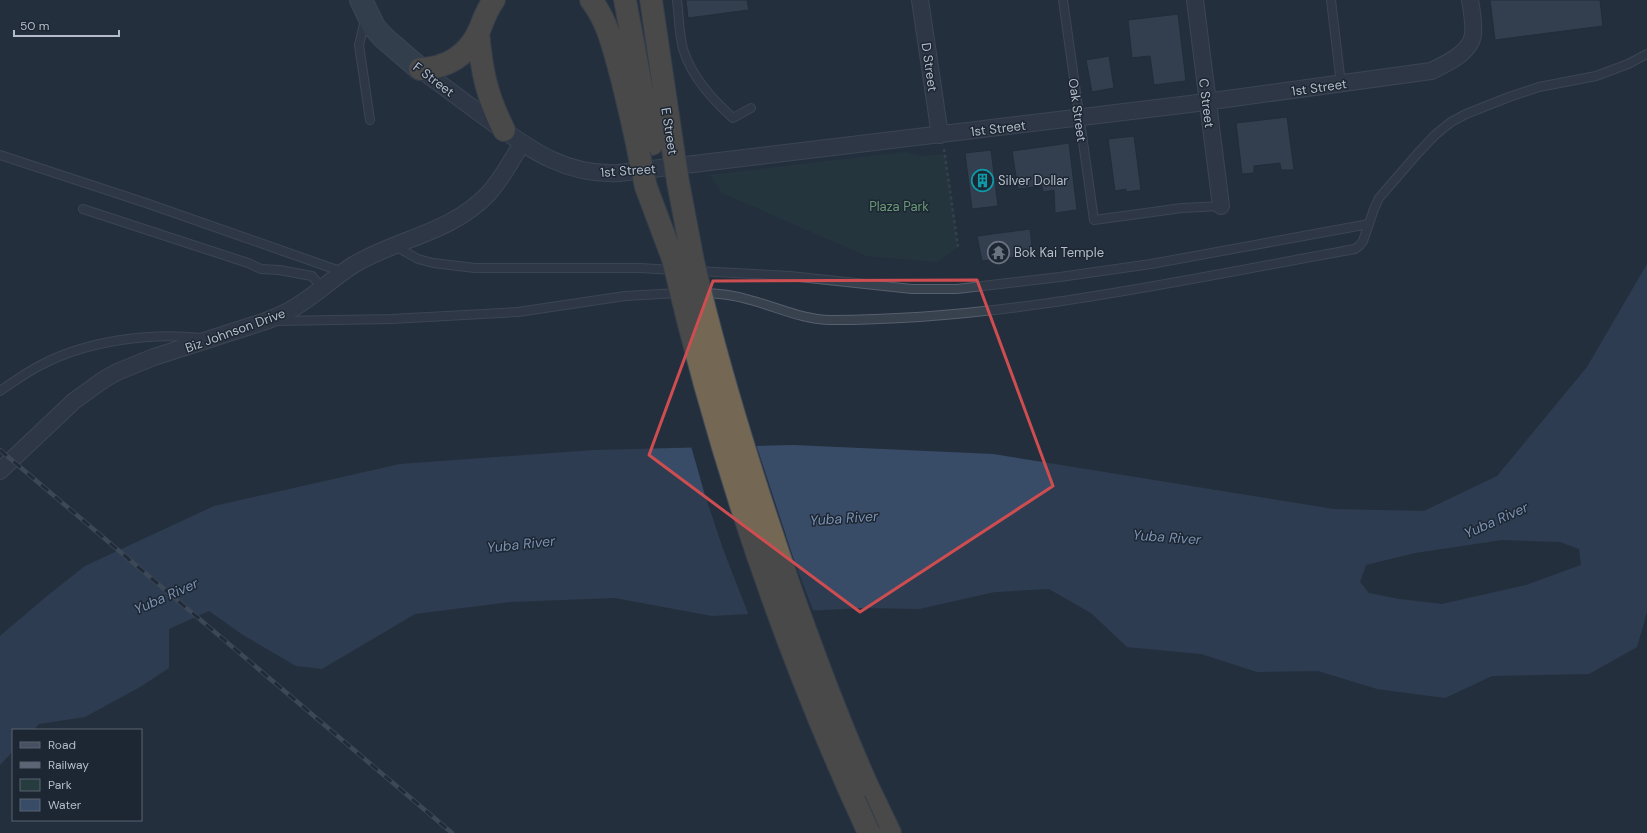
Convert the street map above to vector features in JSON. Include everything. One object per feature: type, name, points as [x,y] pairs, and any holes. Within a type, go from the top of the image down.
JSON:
[{"type":"highway","points":[[420,69],[433,69],[452,62],[466,52],[494,0]]},
{"type":"highway","points":[[590,0],[602,17],[611,40],[632,122],[655,151]]},
{"type":"highway","name":"E Street","points":[[625,0],[661,184],[683,260]]},
{"type":"highway","name":"E Street","points":[[651,0],[655,151]]},
{"type":"highway","points":[[478,32],[483,75],[488,95],[504,130]]},
{"type":"highway","points":[[683,260],[689,328],[707,393],[759,558],[814,709],[868,833]]},
{"type":"highway","points":[[683,260],[782,564],[847,740],[890,833]]},
{"type":"main road","name":"F Street","points":[[364,7],[374,27],[384,38],[420,69]]},
{"type":"street","name":"D Street","points":[[920,0],[940,135]]},
{"type":"street","name":"C Street","points":[[1195,0],[1220,206]]},
{"type":"street","name":"1st Street","points":[[522,144],[556,163],[575,169],[606,174],[1207,102],[1431,71],[1458,56],[1469,44],[1473,29],[1470,0]]},
{"type":"street","name":"F Street","points":[[420,69],[522,144]]},
{"type":"street","name":"Biz Johnson Drive","points":[[0,471],[74,401],[117,372],[154,357],[266,321],[283,314],[302,303],[356,264],[439,228],[472,208],[488,194],[496,184],[522,144]]},
{"type":"lane","points":[[677,0],[683,48],[695,76],[716,102],[733,118],[752,108]]},
{"type":"lane","name":"Oak Street","points":[[1063,0],[1094,220],[1182,208],[1220,206]]},
{"type":"lane","points":[[1331,0],[1341,84]]},
{"type":"lane","points":[[364,7],[359,45],[370,120]]},
{"type":"lane","points":[[266,321],[349,321],[512,312],[625,296],[675,293],[730,295],[797,315],[828,320],[976,312],[1075,299],[1155,286],[1355,249],[1363,241],[1379,198],[1435,135],[1451,122],[1466,114],[1509,97],[1539,87],[1596,76],[1628,64],[1647,54]]},
{"type":"lane","points":[[0,155],[154,206],[344,272]]},
{"type":"lane","points":[[83,209],[248,263],[261,269],[280,270],[312,276],[322,288]]},
{"type":"lane","points":[[395,246],[418,259],[433,263],[475,268],[640,268],[790,276],[875,286],[937,290],[986,287],[1151,264],[1369,224]]},
{"type":"lane","points":[[0,391],[41,365],[69,353],[92,346],[124,340],[180,335],[212,339]]},
{"type":"path","points":[[940,135],[945,154],[958,247]]},
{"type":"highlighted area","points":[[977,280],[1053,486],[860,612],[649,455],[713,281]]},
{"type":"green space","name":"Plaza Park","points":[[904,152],[922,156],[945,154],[958,247],[937,262],[867,256],[722,193],[710,175]]},
{"type":"water","name":"Yuba River","points":[[1647,264],[1647,612],[1637,647],[1589,674],[1492,676],[1445,698],[1377,689],[1318,671],[1257,672],[1201,654],[1127,647],[1091,613],[1049,589],[995,592],[919,609],[863,608],[712,616],[615,598],[510,602],[415,614],[322,669],[296,666],[243,635],[209,611],[169,629],[169,668],[140,687],[85,717],[39,724],[34,729],[12,729],[12,752],[0,765],[0,636],[85,566],[214,506],[400,464],[594,450],[794,445],[993,454],[1334,509],[1424,511],[1497,476],[1587,367]],"holes":[[[1502,540],[1560,542],[1579,549],[1581,565],[1526,585],[1442,604],[1399,599],[1369,593],[1360,582],[1366,565],[1415,553]]]},
{"type":"pier","points":[[756,444],[795,563],[814,613],[749,616],[723,549],[704,492],[691,446]]},
{"type":"building","points":[[686,0],[747,0],[749,10],[688,18]]},
{"type":"building","points":[[1490,0],[1600,0],[1603,26],[1495,40]]},
{"type":"building","points":[[1178,14],[1186,81],[1154,85],[1150,56],[1132,58],[1128,20]]},
{"type":"building","points":[[1109,56],[1114,88],[1092,92],[1086,60]]},
{"type":"building","points":[[1287,117],[1294,170],[1281,170],[1280,163],[1254,166],[1254,173],[1242,174],[1236,123]]},
{"type":"building","points":[[1134,136],[1141,190],[1126,192],[1126,189],[1115,191],[1108,139]]},
{"type":"building","points":[[1069,143],[1077,210],[1055,213],[1054,190],[1043,192],[1042,186],[1018,189],[1012,151]]},
{"type":"building","name":"Silver Dollar","points":[[991,150],[998,206],[972,209],[965,153]]},
{"type":"building","points":[[1030,229],[1033,255],[982,261],[977,236]]},
{"type":"railway","points":[[0,450],[452,833]]},
{"type":"place","name":"Silver Dollar","points":[[982,180]]},
{"type":"place","name":"Bok Kai Temple","points":[[998,252]]}]
